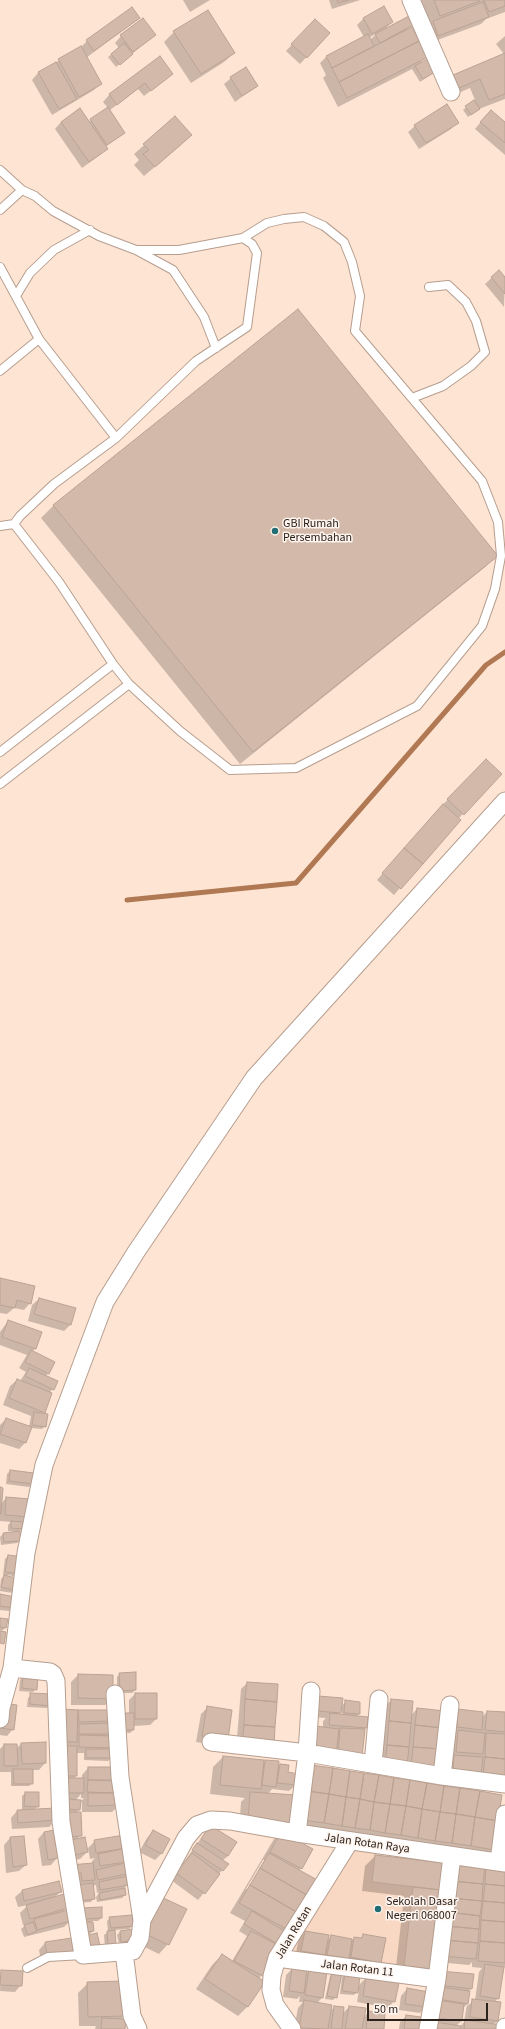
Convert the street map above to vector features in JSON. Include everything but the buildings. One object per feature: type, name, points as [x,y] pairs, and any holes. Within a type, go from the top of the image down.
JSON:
[{"type":"street","points":[[411,0],[451,92]]},
{"type":"street","points":[[0,1719],[1,1708],[12,1668],[26,1553],[44,1465],[105,1302],[136,1252],[254,1078],[505,801]]},
{"type":"street","points":[[12,1668],[50,1672],[53,1674],[56,1681],[61,1822],[83,1955],[133,1951],[137,1945],[142,1920],[120,1777],[115,1694]]},
{"type":"street","points":[[297,1833],[307,1753],[312,1691]]},
{"type":"street","points":[[373,1764],[380,1699]]},
{"type":"street","points":[[442,1776],[450,1705]]},
{"type":"street","points":[[211,1742],[307,1753],[442,1776],[505,1784]]},
{"type":"street","points":[[502,1862],[505,1814]]},
{"type":"street","name":"Jalan Rotan Raya","points":[[142,1920],[186,1838],[197,1825],[211,1820],[230,1821],[350,1841],[502,1862]]},
{"type":"street","name":"Jalan Rotan","points":[[292,2029],[276,2005],[271,1990],[272,1976],[277,1958],[350,1841]]},
{"type":"street","points":[[428,2029],[437,1979],[452,1856]]},
{"type":"street","points":[[124,1952],[132,2016],[138,2029]]},
{"type":"street","name":"Jalan Rotan 11","points":[[277,1958],[437,1979]]},
{"type":"lane","points":[[0,170],[22,190],[35,196],[53,211],[99,236],[136,250],[173,270],[204,316],[216,348]]},
{"type":"lane","points":[[0,210],[22,190]]},
{"type":"lane","points":[[14,524],[59,582],[113,664],[129,684],[180,731],[230,770],[296,768],[416,706],[482,626],[495,589],[501,556],[498,522],[482,481],[355,331],[360,296],[352,262],[344,242],[324,226],[304,217],[284,219],[267,223],[243,238],[179,250],[136,250]]},
{"type":"lane","points":[[16,296],[30,273],[54,250],[90,230]]},
{"type":"lane","points":[[0,526],[14,524],[20,516],[54,484],[116,438],[196,361],[247,327],[257,252],[252,244],[243,238]]},
{"type":"lane","points":[[0,268],[40,339],[116,438]]},
{"type":"lane","points":[[412,398],[443,386],[471,366],[485,352],[476,320],[466,302],[448,285],[429,287]]},
{"type":"lane","points":[[0,371],[40,339]]},
{"type":"lane","points":[[0,752],[113,664]]},
{"type":"lane","points":[[0,784],[129,684]]},
{"type":"lane","points":[[27,1968],[48,1957],[83,1955]]},
{"type":"shaded area","name":"Sekolah Dasar Negeri 068007","points":[[348,1849],[448,1860],[435,1974],[287,1957]]},
{"type":"waterway","points":[[127,900],[296,883],[486,665],[505,652]]},
{"type":"place","name":"GBI Rumah Persembahan","points":[[275,531]]},
{"type":"place","name":"Sekolah Dasar Negeri 068007","points":[[378,1909]]}]
